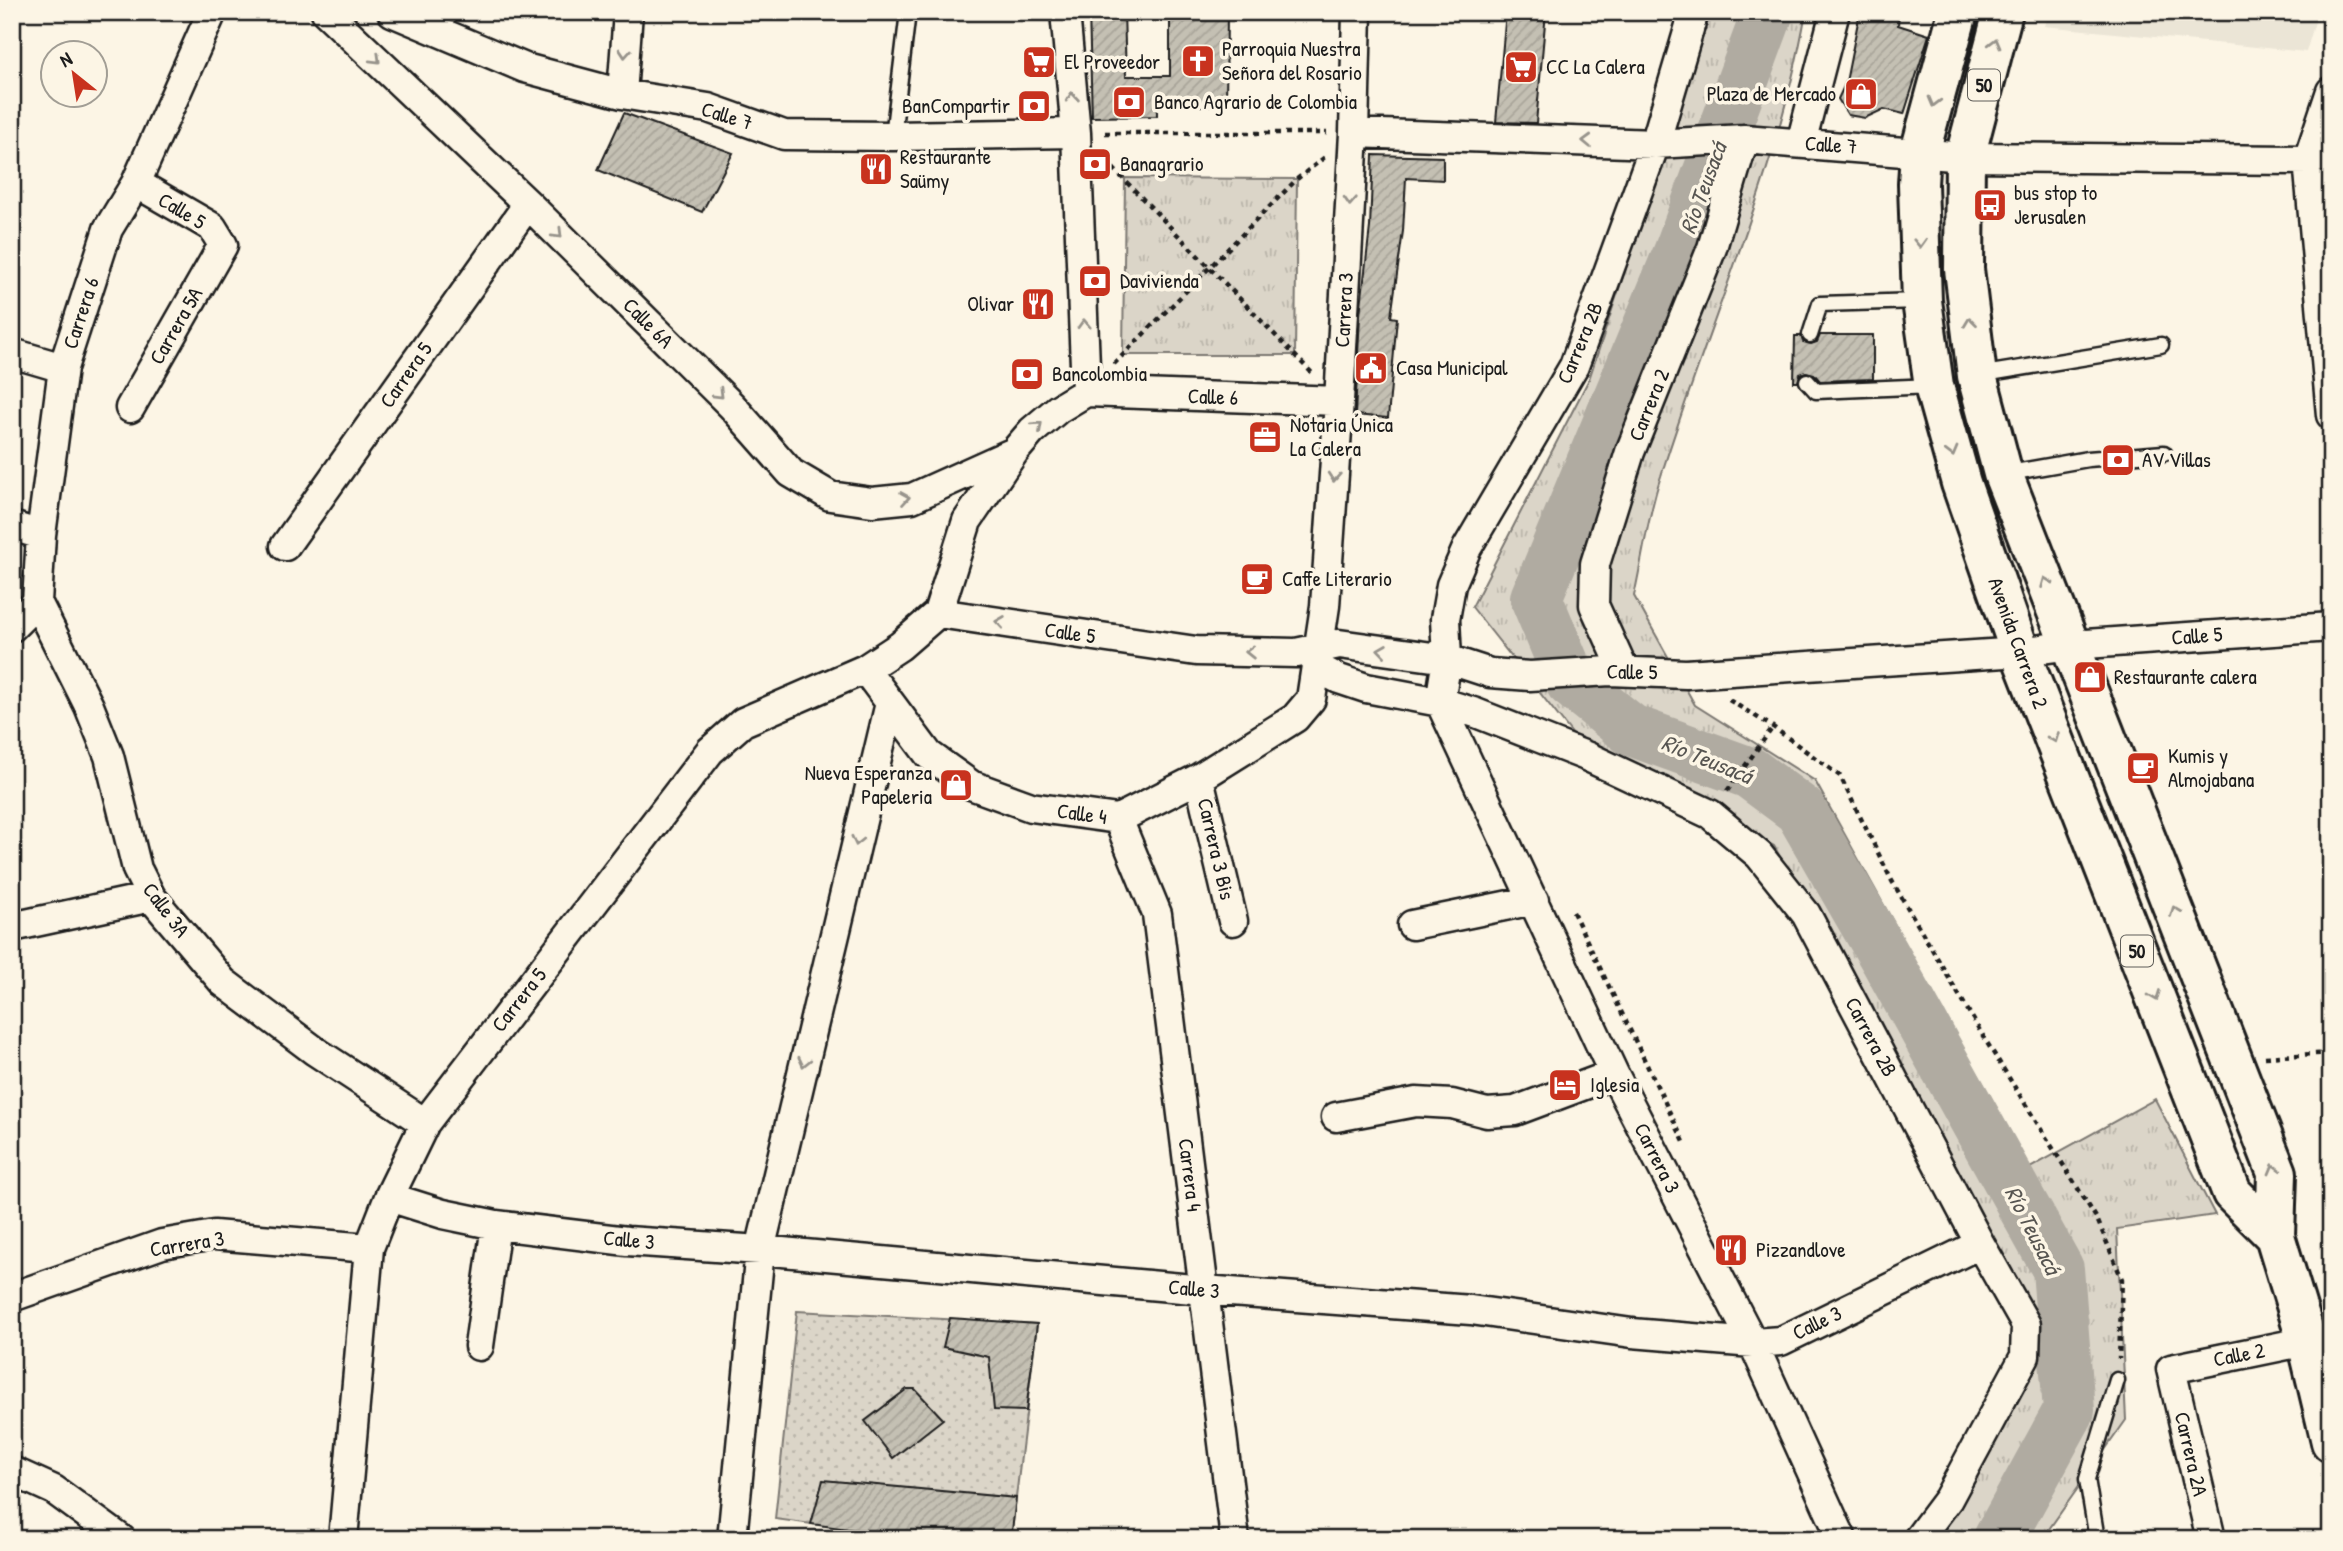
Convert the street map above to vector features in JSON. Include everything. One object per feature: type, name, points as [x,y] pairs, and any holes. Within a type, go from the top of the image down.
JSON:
[{"type":"main road","name":"Avenida Carrera 2","points":[[1958,12],[1920,152],[1918,184],[1922,301],[1934,386],[1961,483],[2020,652],[2232,1193],[2275,1236]]},
{"type":"main road","name":"Avenida Carrera 2","points":[[2003,12],[1965,157],[1964,269],[1977,376],[2003,474],[2277,1174],[2275,1236],[2307,1341],[2331,1443]]},
{"type":"main road","points":[[1934,386],[1977,376]]},
{"type":"street","name":"Carrera 6","points":[[37,602],[41,535],[63,368],[108,229],[135,183],[212,12]]},
{"type":"street","name":"Calle 6A","points":[[326,12],[528,204],[732,406],[792,473],[830,496],[872,502],[912,498],[1014,452]]},
{"type":"street","name":"Calle 7","points":[[392,12],[525,68],[622,94],[708,108],[784,135],[1076,133]]},
{"type":"street","points":[[622,94],[628,12]]},
{"type":"street","points":[[938,613],[967,522],[1014,452],[1041,424],[1086,392],[1076,133],[1065,12]]},
{"type":"street","name":"Carrera 3","points":[[1317,658],[1325,606],[1339,401],[1354,133],[1357,12]]},
{"type":"street","name":"Carrera 2B","points":[[1447,659],[1445,619],[1451,585],[1467,548],[1574,366],[1655,144],[1694,12]]},
{"type":"street","points":[[1801,143],[1835,12]]},
{"type":"street","points":[[2331,91],[2319,158],[2331,415]]},
{"type":"street","name":"Calle 7","points":[[1354,133],[1655,144],[1744,139],[1965,157],[2319,158]]},
{"type":"street","name":"Carrera 2","points":[[1617,671],[1594,605],[1595,564],[1630,452],[1712,248],[1744,139]]},
{"type":"street","name":"Calle 5","points":[[135,183],[212,228],[222,245]]},
{"type":"street","name":"Carrera 5","points":[[285,546],[528,204]]},
{"type":"street","name":"Carrera 5A","points":[[130,408],[222,245]]},
{"type":"street","points":[[12,353],[63,368]]},
{"type":"street","name":"Calle 6","points":[[1086,392],[1339,401]]},
{"type":"street","points":[[12,526],[41,535]]},
{"type":"street","points":[[12,627],[37,602]]},
{"type":"street","name":"Calle 3A","points":[[37,602],[89,706],[109,756],[137,869],[151,897],[223,982],[315,1051],[425,1123]]},
{"type":"street","name":"Calle 5","points":[[938,613],[1196,651],[1296,653],[1317,658],[1339,643],[1447,659],[1490,673],[1530,676],[1617,671],[1686,674],[2020,652],[2071,645],[2331,627]]},
{"type":"street","name":"Carrera 5","points":[[343,1539],[369,1248],[389,1197],[425,1123],[710,751],[743,722],[865,669],[901,646],[938,613]]},
{"type":"street","name":"Carrera 2B","points":[[1317,658],[1339,679],[1366,688],[1440,702],[1476,713],[1586,756],[1710,814],[1759,855],[1806,914],[1980,1244],[2026,1325],[2025,1356],[1948,1499],[1917,1539]]},
{"type":"street","name":"Calle 4","points":[[865,669],[929,755],[971,785],[1031,807],[1118,819],[1199,778],[1295,718],[1311,699],[1317,658]]},
{"type":"street","points":[[1440,702],[1447,659]]},
{"type":"street","name":"Carrera 3","points":[[1440,702],[1614,1074],[1753,1343],[1842,1539]]},
{"type":"street","points":[[732,1539],[760,1250],[890,703]]},
{"type":"street","name":"Carrera 3 Bis","points":[[1199,778],[1233,921]]},
{"type":"street","name":"Carrera 4","points":[[1118,819],[1157,914],[1234,1539]]},
{"type":"street","points":[[12,928],[151,897]]},
{"type":"street","points":[[1412,925],[1534,900]]},
{"type":"street","points":[[1336,1117],[1416,1102],[1452,1104],[1487,1113],[1515,1111],[1614,1074]]},
{"type":"street","name":"Calle 3","points":[[389,1197],[443,1214],[496,1225],[627,1241],[1471,1310],[1632,1333],[1753,1343],[1781,1341],[1980,1244]]},
{"type":"street","points":[[479,1346],[496,1225]]},
{"type":"street","name":"Carrera 3","points":[[12,1297],[162,1244],[214,1235],[369,1248]]},
{"type":"street","name":"Calle 2","points":[[2171,1369],[2307,1341]]},
{"type":"street","name":"Carrera 2A","points":[[2171,1369],[2211,1539]]},
{"type":"street","points":[[12,1471],[54,1489],[121,1539]]},
{"type":"lane","points":[[893,136],[908,12]]},
{"type":"lane","points":[[1810,335],[1820,304],[1922,301]]},
{"type":"lane","points":[[1977,376],[2161,345]]},
{"type":"lane","points":[[1807,381],[1816,391],[1934,386]]},
{"type":"lane","points":[[2003,474],[2088,459],[2164,453]]},
{"type":"lane","points":[[2097,1539],[2087,1479],[2116,1380]]},
{"type":"path","points":[[1076,133],[1354,133]]},
{"type":"path","points":[[1076,133],[1125,178],[1339,401]]},
{"type":"path","points":[[1086,392],[1297,179],[1354,133]]},
{"type":"path","points":[[1686,674],[1773,727],[1840,776],[1892,881],[1986,1041],[2097,1219],[2122,1279],[2121,1349],[2116,1380]]},
{"type":"path","points":[[1710,814],[1773,727]]},
{"type":"path","points":[[1568,902],[1689,1153]]},
{"type":"path","points":[[2233,1061],[2331,1053]]},
{"type":"shaded area","points":[[2048,12],[2318,12],[2306,52],[2044,26]]},
{"type":"green space","points":[[1711,12],[1806,12],[1794,72],[1760,189],[1656,490],[1634,596],[1695,705],[1815,781],[2030,1168],[2155,1099],[2215,1215],[2117,1229],[2126,1420],[2042,1539],[1937,1539],[2035,1312],[1774,846],[1574,736],[1472,607],[1589,379]]},
{"type":"green space","points":[[1125,178],[1297,179],[1295,355],[1123,355]]},
{"type":"green space","points":[[797,1311],[1037,1324],[1011,1539],[921,1539],[775,1519]]},
{"type":"building","points":[[1089,12],[1124,12],[1126,76],[1170,76],[1170,12],[1227,12],[1226,106],[1157,106],[1157,116],[1092,117]]},
{"type":"building","name":"CC La Calera","points":[[1506,12],[1546,12],[1536,123],[1496,122]]},
{"type":"building","points":[[1860,12],[1899,12],[1898,25],[1929,35],[1904,114],[1884,109],[1865,118],[1848,115],[1838,99],[1846,82]]},
{"type":"building","points":[[624,113],[733,153],[702,212],[598,170]]},
{"type":"building","points":[[1373,155],[1443,157],[1443,180],[1406,178],[1403,231],[1391,317],[1397,318],[1388,418],[1355,415]]},
{"type":"building","points":[[1820,335],[1873,335],[1873,379],[1820,381],[1814,374],[1806,372],[1800,374],[1798,382],[1794,382],[1795,336],[1801,336],[1803,342],[1811,344],[1817,342]]},
{"type":"building","points":[[950,1318],[1037,1324],[1026,1411],[994,1410],[989,1357],[943,1347]]},
{"type":"building","points":[[907,1389],[915,1389],[943,1419],[893,1458],[865,1421]]},
{"type":"building","points":[[823,1480],[1016,1498],[1011,1539],[921,1539],[811,1524]]},
{"type":"waterway","name":"Río Teusacá","points":[[1768,12],[1679,253],[1536,598],[1571,682],[1631,730],[1750,773],[1800,810],[2058,1269],[2069,1411],[1999,1539]]},
{"type":"place","name":"Parroquia Nuestra Señora del Rosario","points":[[1198,61]]},
{"type":"place","name":"El Proveedor","points":[[1039,62]]},
{"type":"place","name":"CC La Calera","points":[[1521,67]]},
{"type":"place","name":"Plaza de Mercado","points":[[1861,94]]},
{"type":"place","name":"Banco Agrario de Colombia","points":[[1129,102]]},
{"type":"place","name":"BanCompartir","points":[[1034,106]]},
{"type":"place","name":"Banagrario","points":[[1095,164]]},
{"type":"place","name":"Restaurante Saümy","points":[[876,169]]},
{"type":"place","name":"bus stop to Jerusalen","points":[[1990,205]]},
{"type":"place","name":"Davivienda","points":[[1095,281]]},
{"type":"place","name":"Olivar","points":[[1038,304]]},
{"type":"place","name":"Casa Municipal","points":[[1371,368]]},
{"type":"place","name":"Bancolombia","points":[[1027,374]]},
{"type":"place","name":"Notaria Única La Calera","points":[[1265,437]]},
{"type":"place","name":"AV Villas","points":[[2118,460]]},
{"type":"place","name":"Caffe Literario","points":[[1257,579]]},
{"type":"place","name":"Restaurante calera","points":[[2090,677]]},
{"type":"place","name":"Kumis y Almojabana","points":[[2143,768]]},
{"type":"place","name":"Nueva Esperanza Papeleria","points":[[956,785]]},
{"type":"place","name":"Iglesia","points":[[1565,1085]]},
{"type":"place","name":"Pizzandlove","points":[[1731,1250]]}]
